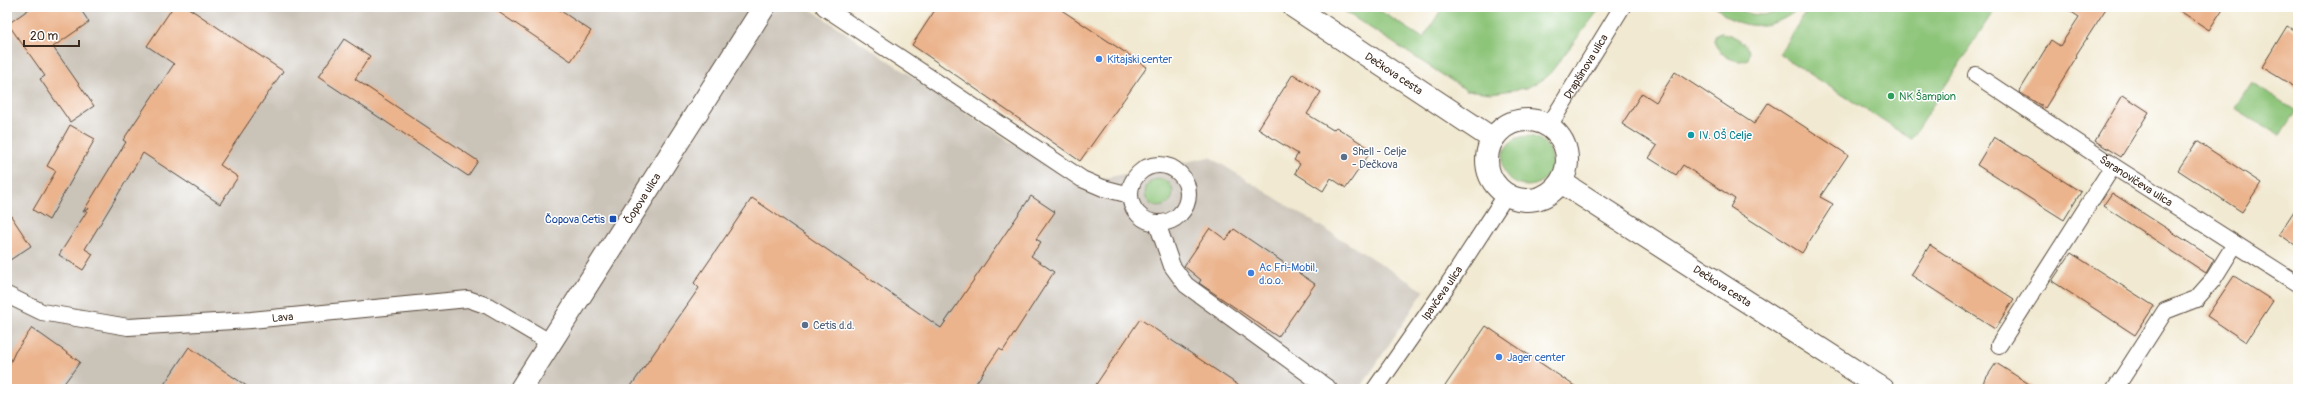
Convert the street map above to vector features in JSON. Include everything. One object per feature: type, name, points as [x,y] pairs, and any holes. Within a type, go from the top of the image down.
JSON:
[{"type":"street","name":"Čopova ulica","points":[[521,389],[764,7]]},
{"type":"street","points":[[824,7],[1082,179],[1103,188],[1130,195]]},
{"type":"street","name":"Dečkova cesta","points":[[1294,7],[1493,139]]},
{"type":"street","name":"Drapšinova ulica","points":[[1549,126],[1622,7]]},
{"type":"street","name":"Šaranovičeva ulica","points":[[1976,75],[2113,166],[2298,284]]},
{"type":"street","points":[[1525,120],[1549,126],[1558,135],[1565,146],[1568,158],[1566,171],[1561,182],[1553,192],[1542,198],[1530,201],[1518,199],[1506,194],[1496,186],[1490,175],[1488,157],[1493,139],[1502,129],[1512,123],[1525,120]]},
{"type":"street","points":[[1162,165],[1178,171],[1187,185],[1188,201],[1185,209],[1173,220],[1156,223],[1148,221],[1138,214],[1132,204],[1130,195],[1134,179],[1146,168],[1162,165]]},
{"type":"street","points":[[1999,345],[2113,166]]},
{"type":"street","name":"Dečkova cesta","points":[[1561,182],[1883,389]]},
{"type":"street","name":"Ipavčeva ulica","points":[[1374,389],[1450,280],[1506,194]]},
{"type":"street","points":[[1156,223],[1172,266],[1186,285],[1328,389]]},
{"type":"street","points":[[2115,389],[2165,311],[2196,299],[2212,281],[2235,244]]},
{"type":"street","name":"Lava","points":[[7,295],[42,312],[128,327],[251,320],[468,299],[488,306],[551,342]]},
{"type":"shaded area","points":[[7,7],[807,7],[1075,184],[1210,157],[1424,291],[1360,389],[7,389]]},
{"type":"green space","points":[[1338,7],[1374,7],[1423,38],[1443,7],[1601,7],[1548,76],[1527,88],[1491,93],[1466,90]]},
{"type":"green space","points":[[1716,7],[1733,7],[1750,14],[1761,15],[1771,14],[1785,7],[1800,7],[1790,15],[1780,20],[1769,24],[1758,25],[1735,21]]},
{"type":"green space","name":"NK Šampion","points":[[1809,7],[1996,7],[1911,139],[1779,54]]},
{"type":"green space","points":[[1721,33],[1734,37],[1742,42],[1750,53],[1748,59],[1738,61],[1722,54],[1714,40],[1716,35]]},
{"type":"green space","points":[[2252,82],[2296,111],[2280,136],[2235,108]]},
{"type":"green space","points":[[1522,136],[1532,136],[1545,143],[1552,156],[1552,166],[1545,179],[1532,186],[1522,186],[1513,182],[1506,175],[1502,166],[1502,156],[1506,147],[1513,140]]},
{"type":"green space","points":[[1159,179],[1165,180],[1169,183],[1172,187],[1172,199],[1169,203],[1165,206],[1159,207],[1153,206],[1149,203],[1146,199],[1145,193],[1146,187],[1149,183],[1153,180]]},
{"type":"building","points":[[32,7],[79,7],[89,22],[53,47],[94,106],[70,122],[40,79],[45,76],[8,24]]},
{"type":"building","points":[[173,7],[187,7],[283,71],[220,165],[238,177],[220,204],[143,153],[85,249],[93,254],[83,270],[59,255],[89,208],[83,212],[126,142],[123,140],[174,64],[147,46]]},
{"type":"building","points":[[491,7],[555,7],[591,31],[571,61]]},
{"type":"building","points":[[937,7],[1057,7],[1147,67],[1080,161],[912,45]]},
{"type":"building","points":[[2064,7],[2107,7],[2076,55],[2077,56],[2045,108],[2019,92],[2051,40],[2060,46],[2079,17]]},
{"type":"building","points":[[2174,7],[2224,7],[2209,30]]},
{"type":"building","points":[[2287,26],[2298,33],[2298,89],[2262,67]]},
{"type":"building","points":[[344,39],[370,56],[355,79],[478,161],[468,176],[318,77]]},
{"type":"building","points":[[1675,72],[1754,124],[1768,103],[1848,155],[1820,197],[1833,204],[1802,253],[1730,207],[1735,199],[1683,165],[1676,175],[1649,158],[1657,146],[1622,124],[1642,93],[1656,102]]},
{"type":"building","points":[[1293,74],[1321,92],[1307,114],[1333,130],[1336,127],[1372,150],[1346,188],[1331,178],[1323,191],[1295,173],[1300,164],[1294,160],[1298,154],[1258,129]]},
{"type":"building","points":[[2123,95],[2149,112],[2121,157],[2095,141]]},
{"type":"building","points":[[70,125],[95,139],[49,220],[33,210],[56,171],[47,166]]},
{"type":"building","points":[[1994,137],[2081,192],[2064,220],[1977,165]]},
{"type":"building","points":[[2197,141],[2261,183],[2242,212],[2178,170]]},
{"type":"building","points":[[2112,193],[2214,259],[2206,273],[2103,206]]},
{"type":"building","name":"Cetis d.d.","points":[[1031,196],[1055,212],[1036,239],[1041,242],[1031,256],[1054,272],[1003,351],[999,349],[972,389],[629,389],[699,288],[694,283],[752,198],[941,328]]},
{"type":"building","points":[[2298,205],[2298,247],[2279,234]]},
{"type":"building","points":[[7,210],[31,246],[7,262]]},
{"type":"building","points":[[1210,228],[1226,240],[1234,229],[1315,284],[1278,337],[1199,283],[1201,280],[1184,266]]},
{"type":"building","points":[[1930,245],[2014,299],[1995,329],[1911,275]]},
{"type":"building","points":[[2071,253],[2154,306],[2135,335],[2052,281]]},
{"type":"building","points":[[2234,276],[2273,301],[2246,342],[2207,316]]},
{"type":"building","points":[[1140,319],[1244,389],[1093,389]]},
{"type":"building","name":"Jager center","points":[[1486,326],[1579,389],[1443,389]]},
{"type":"building","points":[[32,328],[80,362],[60,389],[7,389],[7,370],[15,352]]},
{"type":"building","points":[[189,347],[251,389],[161,389]]},
{"type":"building","points":[[1996,363],[2037,389],[1979,389]]},
{"type":"place","name":"Kitajski center","points":[[1099,59]]},
{"type":"place","name":"NK Šampion","points":[[1891,96]]},
{"type":"place","name":"IV. OŠ Celje","points":[[1691,135]]},
{"type":"place","name":"Shell - Celje - Dečkova","points":[[1344,157]]},
{"type":"place","name":"Čopova Cetis","points":[[613,219]]},
{"type":"place","name":"Ac Fri-Mobil, d.o.o.","points":[[1251,273]]},
{"type":"place","name":"Cetis d.d.","points":[[805,325]]},
{"type":"place","name":"Jager center","points":[[1499,357]]}]
